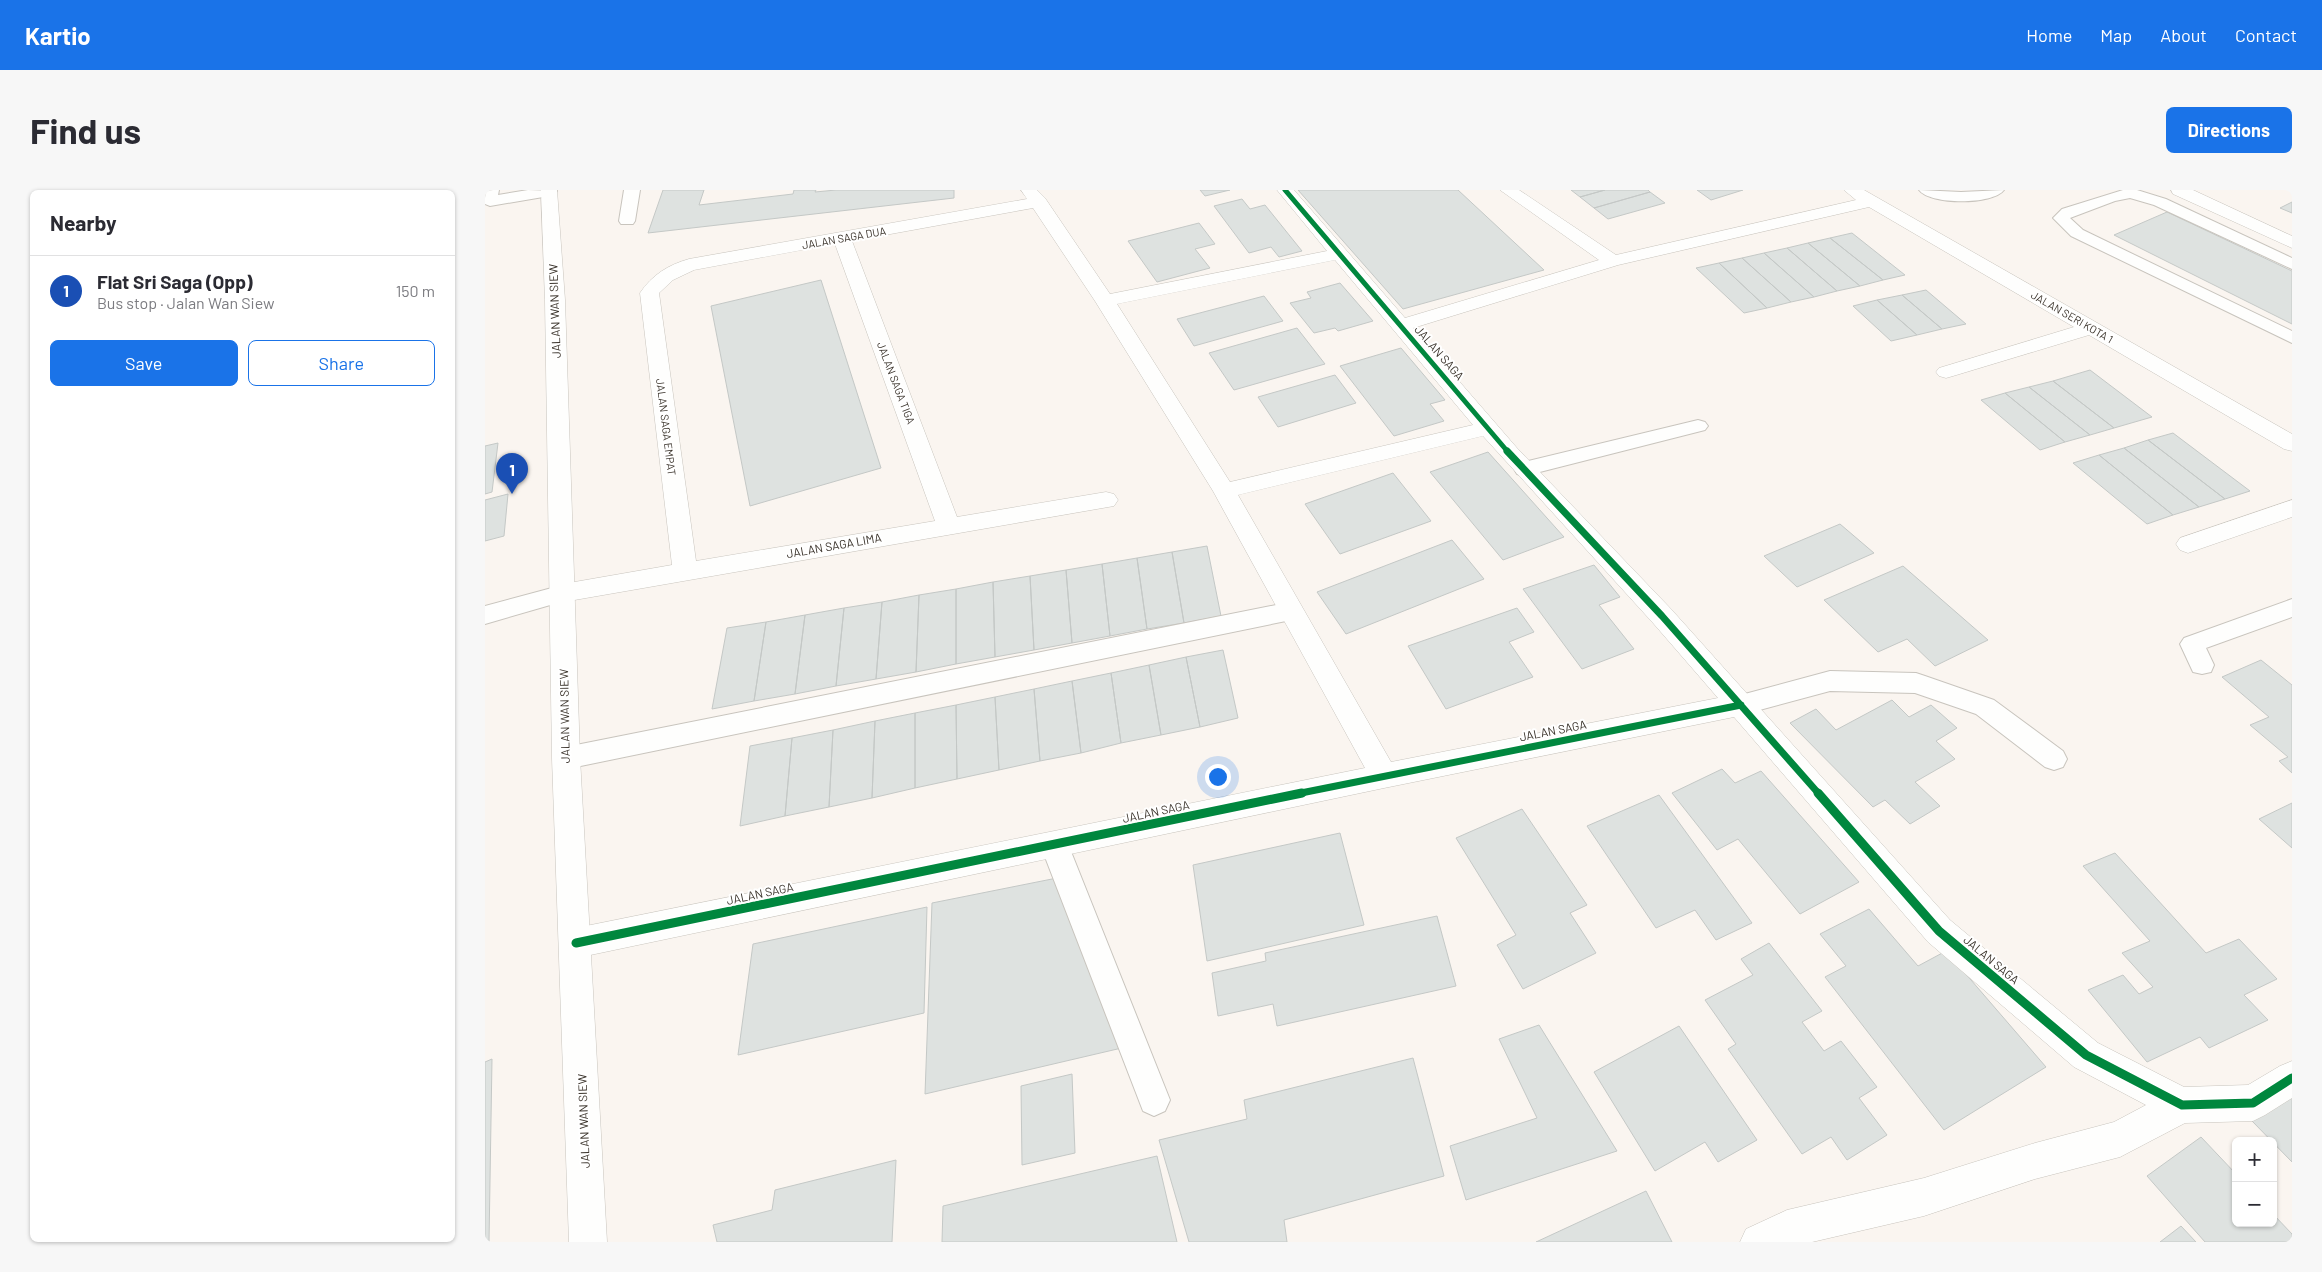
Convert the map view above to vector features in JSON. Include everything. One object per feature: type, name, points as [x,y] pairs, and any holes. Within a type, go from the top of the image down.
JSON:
[{"type":"street","name":"JALAN SAGA","points":[[1285,190],[1524,469],[1663,616],[1939,931],[2086,1055],[2182,1105],[2253,1102],[2292,1078]]},
{"type":"street","points":[[1507,190],[1613,261]]},
{"type":"street","name":"JALAN SERI KOTA 1","points":[[1852,190],[2292,444]]},
{"type":"street","points":[[2179,190],[2292,242]]},
{"type":"street","name":"JALAN WAN SIEW","points":[[549,191],[555,300],[566,758],[576,943],[588,1242]]},
{"type":"street","points":[[1034,196],[1105,301],[1224,491],[1384,776]]},
{"type":"street","name":"JALAN SAGA DUA","points":[[654,284],[668,274],[689,265],[842,239],[1034,196]]},
{"type":"street","points":[[1401,326],[1613,261],[1872,201]]},
{"type":"street","name":"JALAN SAGA TIGA","points":[[842,239],[949,526]]},
{"type":"street","points":[[1105,301],[1340,254]]},
{"type":"street","name":"JALAN SAGA EMPAT","points":[[654,284],[649,293],[685,572]]},
{"type":"street","points":[[1946,372],[2091,328]]},
{"type":"street","points":[[1224,491],[1488,428]]},
{"type":"street","name":"JALAN SAGA LIMA","points":[[563,592],[1106,500]]},
{"type":"street","points":[[2188,544],[2292,508]]},
{"type":"street","name":"JALAN SAGA","points":[[576,943],[1384,776],[1741,705]]},
{"type":"street","points":[[1759,1242],[1787,1229],[1924,1198],[2035,1161],[2120,1139],[2182,1105]]},
{"type":"lane","points":[[491,190],[490,201],[549,191]]},
{"type":"lane","points":[[627,221],[632,190]]},
{"type":"lane","points":[[1927,190],[1953,198],[1980,196],[1996,190]]},
{"type":"lane","points":[[2292,264],[2160,202],[2131,193],[2111,197],[2068,212],[2061,218],[2077,233],[2292,338]]},
{"type":"lane","points":[[1524,469],[1698,426]]},
{"type":"lane","points":[[485,615],[563,592]]},
{"type":"lane","points":[[2202,665],[2193,644],[2292,608]]},
{"type":"lane","points":[[566,758],[1291,611]]},
{"type":"lane","name":"JALAN SAGA","points":[[1741,705],[1829,681],[1916,682],[1985,707],[2053,759]]},
{"type":"lane","points":[[1054,844],[1154,1100]]},
{"type":"building","points":[[663,190],[704,190],[699,205],[793,194],[794,190],[816,190],[815,192],[836,190],[954,190],[954,198],[648,233]]},
{"type":"building","points":[[1200,190],[1230,190],[1205,196]]},
{"type":"building","points":[[1298,190],[1458,190],[1544,270],[1403,309]]},
{"type":"building","points":[[1571,190],[1605,190],[1580,197]]},
{"type":"building","points":[[1605,190],[1648,190],[1650,192],[1594,208],[1580,197]]},
{"type":"building","points":[[1697,190],[1743,190],[1711,200]]},
{"type":"building","points":[[1650,192],[1665,203],[1608,219],[1594,208]]},
{"type":"building","points":[[1242,199],[1250,209],[1265,205],[1302,251],[1279,257],[1271,247],[1249,253],[1214,206]]},
{"type":"building","points":[[2292,202],[2292,213],[2280,208]]},
{"type":"building","points":[[2167,212],[2292,271],[2292,324],[2114,235]]},
{"type":"building","points":[[1199,223],[1215,244],[1195,249],[1210,268],[1157,282],[1128,241]]},
{"type":"building","points":[[1852,233],[1905,275],[1883,280],[1830,238]]},
{"type":"building","points":[[1830,238],[1883,280],[1860,286],[1808,243]]},
{"type":"building","points":[[1808,243],[1860,286],[1837,291],[1787,248]]},
{"type":"building","points":[[1787,248],[1837,291],[1814,297],[1764,253]]},
{"type":"building","points":[[1764,253],[1814,297],[1791,302],[1742,258]]},
{"type":"building","points":[[1742,258],[1791,302],[1767,308],[1719,263]]},
{"type":"building","points":[[1719,263],[1767,308],[1744,313],[1696,268]]},
{"type":"building","points":[[821,280],[881,468],[750,506],[711,306]]},
{"type":"building","points":[[1340,283],[1373,321],[1338,331],[1335,328],[1314,333],[1290,303],[1311,298],[1307,292]]},
{"type":"building","points":[[1926,290],[1966,324],[1942,329],[1902,295]]},
{"type":"building","points":[[1902,295],[1942,329],[1917,335],[1877,300]]},
{"type":"building","points":[[1264,296],[1283,321],[1194,346],[1177,319]]},
{"type":"building","points":[[1877,300],[1917,335],[1891,341],[1853,306]]},
{"type":"building","points":[[1297,328],[1325,364],[1234,390],[1209,353]]},
{"type":"building","points":[[1401,348],[1445,400],[1430,404],[1444,421],[1394,436],[1340,366]]},
{"type":"building","points":[[2090,370],[2152,417],[2114,428],[2053,381]]},
{"type":"building","points":[[1335,375],[1356,403],[1278,427],[1258,397]]},
{"type":"building","points":[[2053,381],[2114,428],[2090,435],[2029,387]]},
{"type":"building","points":[[2029,387],[2090,435],[2065,442],[2005,393]]},
{"type":"building","points":[[2005,393],[2065,442],[2040,450],[1981,400]]},
{"type":"building","points":[[2173,433],[2250,491],[2225,499],[2148,440]]},
{"type":"building","points":[[2148,440],[2225,499],[2199,507],[2124,448]]},
{"type":"building","points":[[498,443],[492,492],[485,494],[485,446]]},
{"type":"building","points":[[2124,448],[2199,507],[2173,515],[2099,455]]},
{"type":"building","points":[[1488,452],[1564,537],[1503,560],[1430,472]]},
{"type":"building","points":[[2099,455],[2173,515],[2147,524],[2073,463]]},
{"type":"building","points":[[1393,473],[1431,521],[1340,554],[1305,504]]},
{"type":"building","points":[[508,494],[504,536],[485,541],[485,500]]},
{"type":"building","points":[[1840,524],[1874,553],[1797,587],[1764,556]]},
{"type":"building","points":[[1452,540],[1484,579],[1346,634],[1317,592]]},
{"type":"building","points":[[1207,546],[1221,616],[1184,623],[1172,552]]},
{"type":"building","points":[[1172,552],[1184,623],[1147,629],[1137,558]]},
{"type":"building","points":[[1137,558],[1147,629],[1110,636],[1102,564]]},
{"type":"building","points":[[1102,564],[1110,636],[1072,643],[1066,570]]},
{"type":"building","points":[[1594,565],[1620,597],[1599,605],[1634,649],[1582,669],[1523,589]]},
{"type":"building","points":[[1903,566],[1988,640],[1935,666],[1907,639],[1878,652],[1824,600]]},
{"type":"building","points":[[1066,570],[1072,643],[1034,650],[1030,576]]},
{"type":"building","points":[[1030,576],[1034,650],[995,657],[993,582]]},
{"type":"building","points":[[993,582],[995,657],[956,664],[956,589]]},
{"type":"building","points":[[956,589],[956,664],[916,672],[919,595]]},
{"type":"building","points":[[919,595],[916,672],[876,679],[882,602]]},
{"type":"building","points":[[882,602],[876,679],[836,686],[844,608]]},
{"type":"building","points":[[844,608],[836,686],[795,694],[805,615]]},
{"type":"building","points":[[1517,608],[1534,632],[1509,642],[1533,677],[1446,709],[1408,646]]},
{"type":"building","points":[[805,615],[795,694],[754,701],[766,622]]},
{"type":"building","points":[[766,622],[754,701],[712,709],[727,628]]},
{"type":"building","points":[[1223,650],[1238,718],[1200,727],[1186,657]]},
{"type":"building","points":[[1186,657],[1200,727],[1161,735],[1149,665]]},
{"type":"building","points":[[2261,660],[2292,685],[2292,773],[2279,761],[2288,757],[2250,725],[2269,717],[2222,677]]},
{"type":"building","points":[[1149,665],[1161,735],[1121,743],[1111,673]]},
{"type":"building","points":[[1111,673],[1121,743],[1081,753],[1072,681]]},
{"type":"building","points":[[1072,681],[1081,753],[1040,761],[1034,689]]},
{"type":"building","points":[[1034,689],[1040,761],[999,770],[995,697]]},
{"type":"building","points":[[995,697],[999,770],[957,779],[956,705]]},
{"type":"building","points":[[1892,700],[1909,717],[1931,705],[1957,728],[1936,741],[1955,759],[1915,782],[1940,806],[1910,824],[1885,800],[1873,807],[1790,723],[1816,709],[1836,730]]},
{"type":"building","points":[[956,705],[957,779],[915,788],[915,713]]},
{"type":"building","points":[[915,713],[915,788],[872,798],[875,721]]},
{"type":"building","points":[[875,721],[872,798],[829,807],[833,730]]},
{"type":"building","points":[[833,730],[829,807],[785,816],[792,738]]},
{"type":"building","points":[[792,738],[785,816],[740,826],[750,746]]},
{"type":"building","points":[[1722,769],[1735,783],[1761,771],[1859,882],[1800,914],[1738,839],[1717,850],[1672,793]]},
{"type":"building","points":[[1659,795],[1752,923],[1716,940],[1695,910],[1656,928],[1587,826]]},
{"type":"building","points":[[2292,803],[2292,848],[2259,819]]},
{"type":"building","points":[[1522,809],[1587,905],[1570,913],[1596,953],[1523,989],[1497,945],[1516,935],[1456,838]]},
{"type":"building","points":[[1340,833],[1364,925],[1207,961],[1193,865]]},
{"type":"building","points":[[2115,853],[2206,953],[2239,939],[2277,979],[2244,995],[2268,1020],[2209,1048],[2200,1037],[2147,1062],[2088,990],[2123,975],[2139,994],[2153,987],[2122,953],[2150,941],[2083,866]]},
{"type":"building","points":[[1062,877],[1126,1047],[925,1094],[932,903]]},
{"type":"building","points":[[927,907],[924,1013],[738,1055],[753,944]]},
{"type":"building","points":[[1869,909],[1918,966],[1946,951],[2046,1067],[1944,1130],[1825,977],[1846,966],[1820,934]]},
{"type":"building","points":[[1437,916],[1456,986],[1277,1026],[1273,1004],[1218,1016],[1212,973],[1266,961],[1265,953]]},
{"type":"building","points":[[1769,943],[1822,1011],[1802,1022],[1824,1051],[1841,1041],[1877,1087],[1859,1098],[1887,1135],[1847,1160],[1831,1137],[1802,1154],[1728,1049],[1736,1044],[1705,1000],[1753,975],[1741,959]]},
{"type":"building","points":[[1539,1025],[1617,1151],[1466,1200],[1450,1146],[1537,1118],[1499,1039]]},
{"type":"building","points":[[1679,1026],[1757,1140],[1718,1162],[1705,1142],[1655,1171],[1594,1072]]},
{"type":"building","points":[[1413,1058],[1444,1176],[1284,1220],[1287,1242],[1189,1242],[1159,1140],[1247,1119],[1244,1100]]},
{"type":"building","points":[[492,1059],[489,1242],[485,1242],[485,1062]]},
{"type":"building","points":[[1072,1074],[1075,1153],[1022,1165],[1021,1086]]},
{"type":"building","points":[[2292,1093],[2292,1162],[2277,1147],[2277,1137],[2268,1137],[2252,1121]]},
{"type":"building","points":[[2201,1137],[2232,1170],[2232,1227],[2277,1227],[2277,1218],[2292,1234],[2292,1242],[2205,1242],[2147,1176]]},
{"type":"building","points":[[1157,1156],[1177,1242],[942,1242],[943,1206]]},
{"type":"building","points":[[896,1160],[892,1242],[717,1242],[713,1225],[772,1210],[775,1190]]},
{"type":"building","points":[[1646,1191],[1672,1242],[1536,1242]]},
{"type":"building","points":[[2181,1226],[2196,1242],[2160,1242]]},
{"type":"cycle path","points":[[1285,190],[1509,453],[1662,616],[1939,931],[2086,1055],[2182,1105],[2253,1103],[2292,1078]]},
{"type":"cycle path","points":[[576,943],[1384,776],[1741,705]]},
{"type":"place","name":"Flat Sri Saga (Opp)","points":[[512,494]]}]
